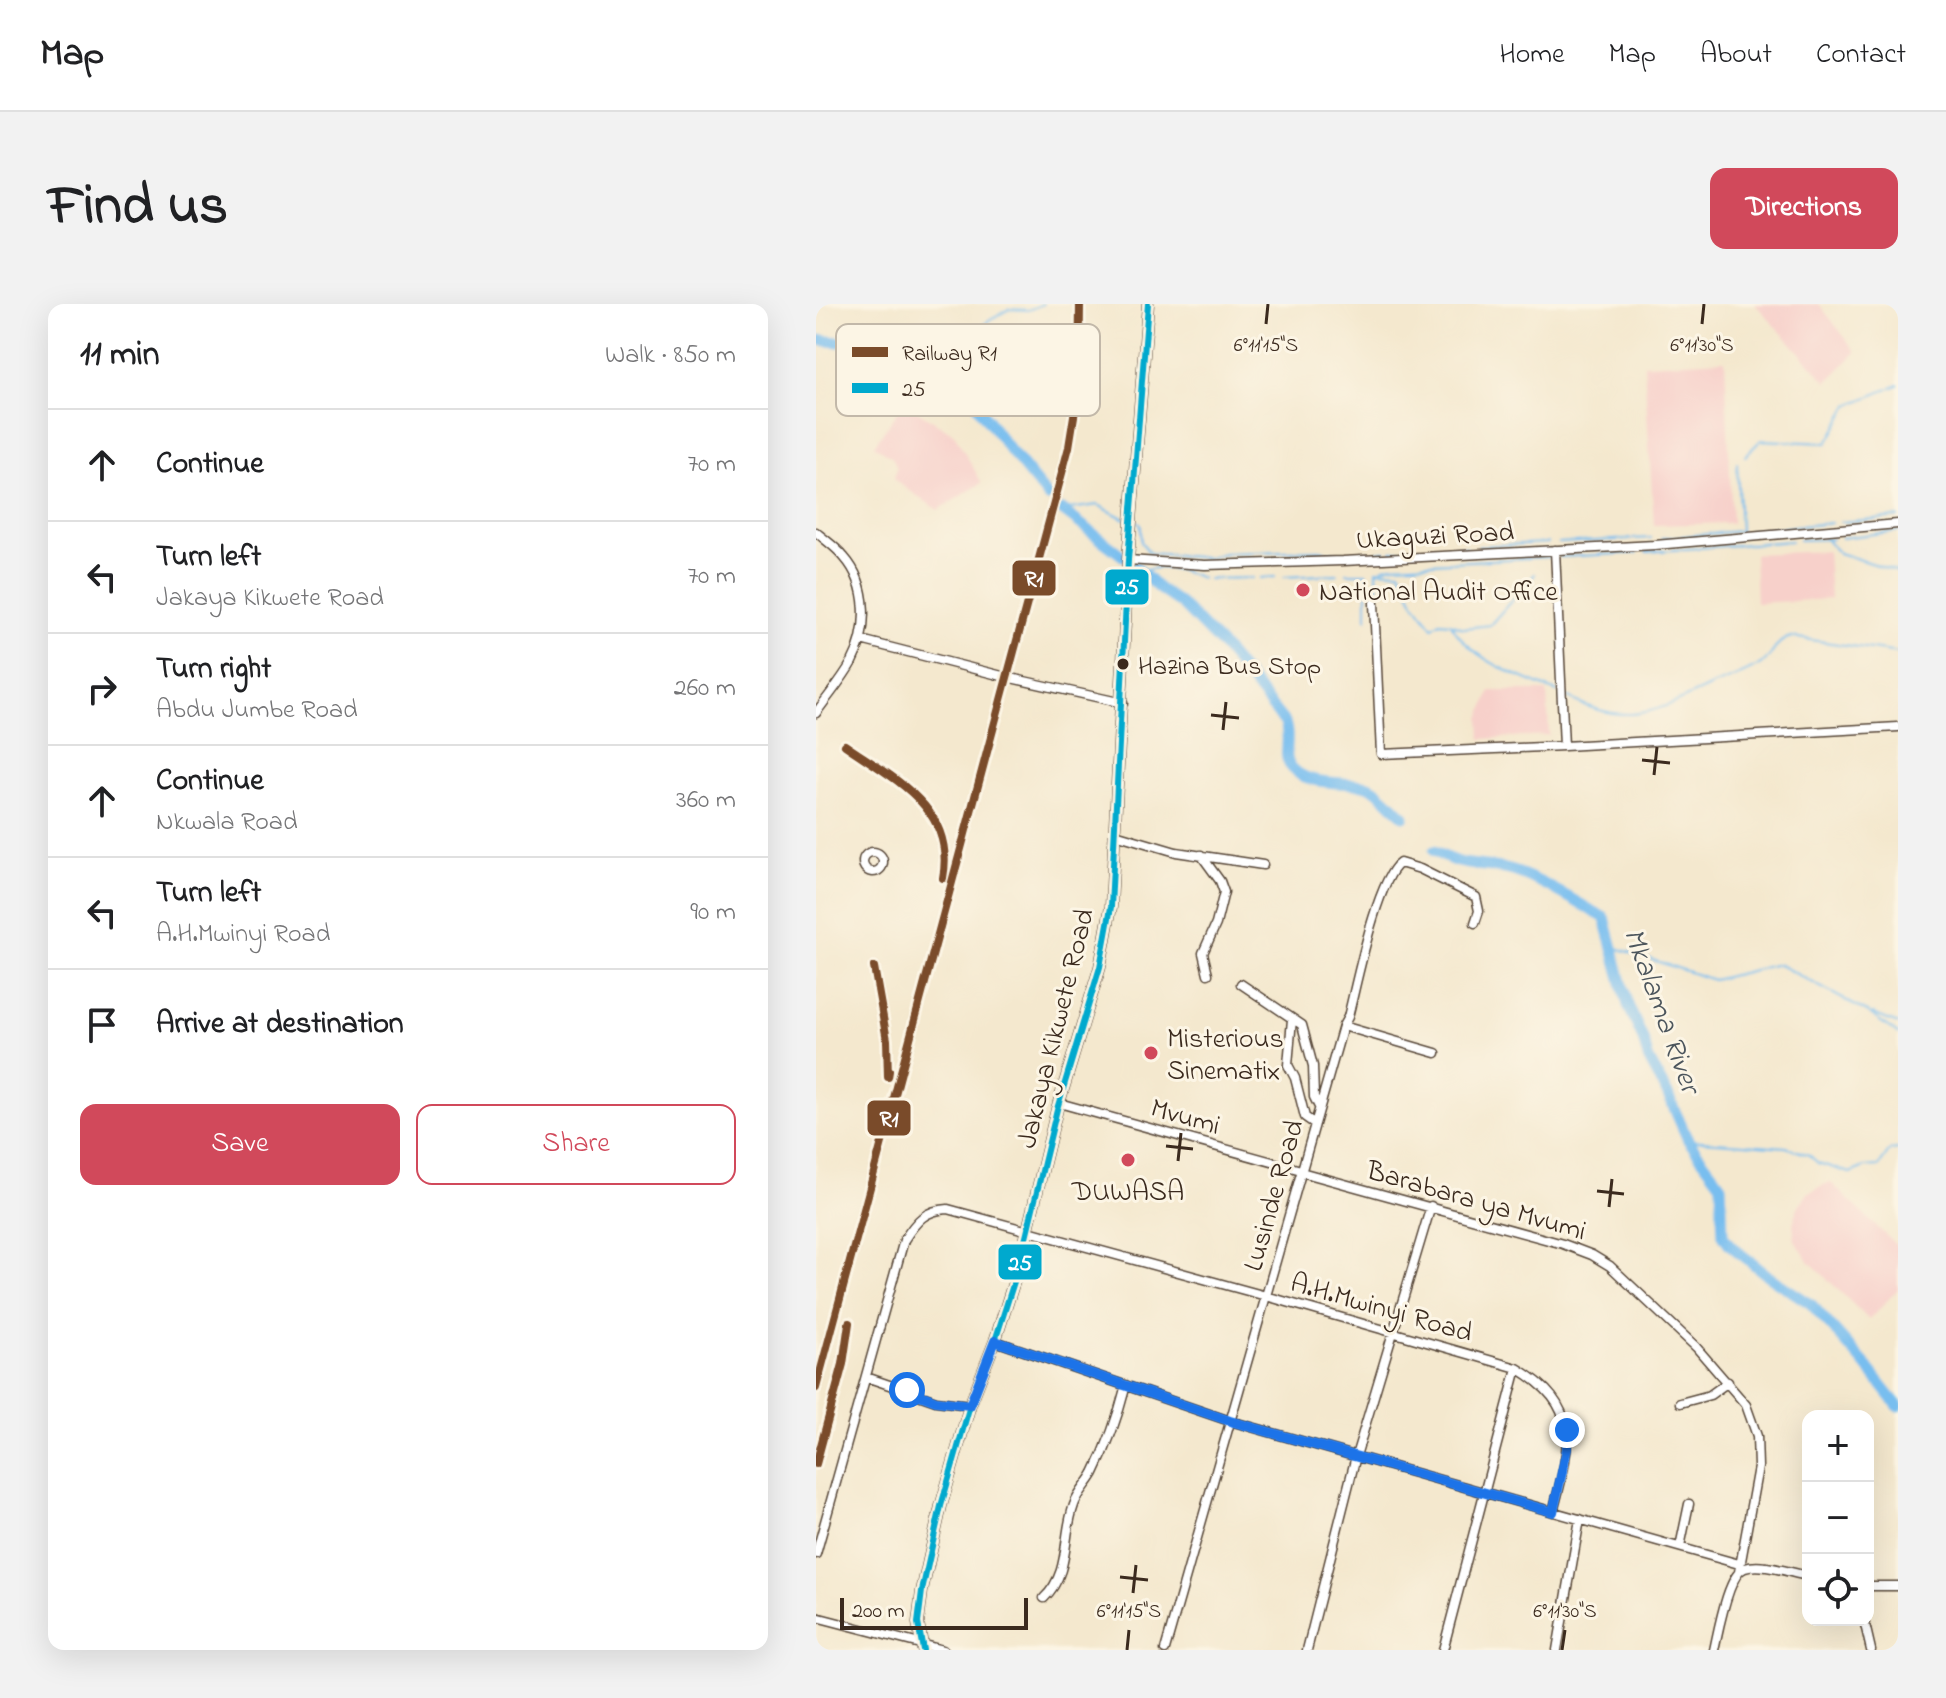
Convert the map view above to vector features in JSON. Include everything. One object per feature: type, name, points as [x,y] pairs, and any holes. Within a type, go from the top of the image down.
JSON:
[{"type":"main road","name":"Jakaya Kikwete Road","points":[[923,1647],[918,1623],[924,1578],[970,1405],[995,1341],[1028,1231],[1059,1103],[1100,967],[1111,907],[1128,560],[1148,304]]},
{"type":"street","name":"Ukaguzi Road","points":[[1128,560],[1205,565],[1258,564],[1744,539],[1898,524]]},
{"type":"street","points":[[816,532],[844,557],[858,579],[863,601],[861,640],[851,664],[816,713]]},
{"type":"street","points":[[1555,550],[1564,746]]},
{"type":"street","points":[[1374,603],[1381,754],[1898,727]]},
{"type":"street","points":[[861,640],[1123,703]]},
{"type":"street","points":[[1115,834],[1167,850],[1263,865]]},
{"type":"street","points":[[1201,855],[1220,881],[1224,892],[1216,924],[1203,953],[1208,974]]},
{"type":"street","name":"Lusinde Road","points":[[1165,1650],[1319,1108],[1348,1017],[1376,909],[1393,868],[1400,863],[1420,869],[1476,897],[1479,911],[1475,923]]},
{"type":"street","points":[[1241,984],[1304,1030],[1313,1066],[1314,1097],[1319,1108]]},
{"type":"street","points":[[1292,1019],[1288,1065],[1295,1078],[1305,1117],[1315,1124]]},
{"type":"street","points":[[1343,1026],[1436,1053]]},
{"type":"street","name":"Mvumi","points":[[1059,1103],[1301,1171]]},
{"type":"street","name":"Barabara ya Mvumi","points":[[1301,1171],[1563,1244],[1592,1255],[1610,1266],[1728,1382],[1746,1405],[1757,1436],[1758,1467],[1740,1568],[1731,1585],[1714,1650]]},
{"type":"street","points":[[1307,1650],[1356,1456],[1431,1206]]},
{"type":"street","name":"A.H.Mwinyi Road","points":[[816,1554],[904,1240],[925,1214],[948,1209],[1517,1368],[1540,1382],[1552,1394],[1564,1417],[1567,1449],[1553,1512]]},
{"type":"street","points":[[995,1341],[1230,1421],[1680,1547],[1740,1568],[1763,1568],[1802,1575]]},
{"type":"street","points":[[1443,1650],[1517,1368]]},
{"type":"street","points":[[866,1377],[936,1401],[970,1405]]},
{"type":"street","points":[[1680,1403],[1710,1395],[1728,1382]]},
{"type":"street","points":[[1044,1598],[1054,1589],[1062,1570],[1073,1508],[1093,1475],[1116,1424],[1126,1385]]},
{"type":"street","points":[[1680,1547],[1689,1504]]},
{"type":"street","points":[[1557,1650],[1580,1519]]},
{"type":"street","points":[[1874,1586],[1898,1586]]},
{"type":"street","points":[[816,1617],[943,1650]]},
{"type":"street","points":[[1865,1626],[1871,1650]]},
{"type":"shaded area","points":[[1755,304],[1819,304],[1856,352],[1827,382]]},
{"type":"shaded area","points":[[1725,360],[1732,523],[1654,525],[1644,364]]},
{"type":"shaded area","points":[[895,416],[925,416],[954,434],[982,483],[938,510],[897,482],[894,478],[897,467],[892,457],[874,445]]},
{"type":"shaded area","points":[[1827,551],[1830,599],[1756,603],[1754,554]]},
{"type":"shaded area","points":[[1491,691],[1547,691],[1549,735],[1481,739],[1480,718]]},
{"type":"shaded area","points":[[1830,1182],[1898,1247],[1898,1289],[1869,1320],[1809,1261],[1795,1240],[1793,1224],[1798,1207],[1808,1193]]},
{"type":"waterway","points":[[985,324],[1009,309],[1028,310],[1043,304]]},
{"type":"waterway","name":"Mkalama River","points":[[816,340],[836,342]]},
{"type":"waterway","points":[[1745,456],[1761,440],[1827,443],[1849,405],[1898,385]]},
{"type":"waterway","name":"Mkalama River","points":[[984,416],[1048,497]]},
{"type":"waterway","points":[[1662,538],[1740,531],[1737,463]]},
{"type":"waterway","points":[[1062,510],[1098,505],[1125,519]]},
{"type":"waterway","name":"Mkalama River","points":[[1062,510],[1123,556]]},
{"type":"waterway","points":[[1840,522],[1898,517]]},
{"type":"waterway","points":[[1137,522],[1141,524],[1141,542],[1150,553],[1208,558],[1224,553],[1367,552]]},
{"type":"waterway","points":[[1749,531],[1831,523]]},
{"type":"waterway","points":[[1841,538],[1898,531]]},
{"type":"waterway","points":[[1558,543],[1651,538]]},
{"type":"waterway","points":[[1824,538],[1839,553],[1898,572]]},
{"type":"waterway","points":[[1799,540],[1832,539]]},
{"type":"waterway","points":[[1646,552],[1791,541]]},
{"type":"waterway","points":[[1479,546],[1548,543]]},
{"type":"waterway","points":[[1392,551],[1467,547]]},
{"type":"waterway","points":[[1377,552],[1385,551]]},
{"type":"waterway","points":[[1559,557],[1637,553]]},
{"type":"waterway","points":[[1382,568],[1549,557]]},
{"type":"waterway","name":"Mkalama River","points":[[1136,567],[1181,604],[1224,648],[1285,723],[1287,760],[1296,772],[1317,781],[1371,787],[1404,816]]},
{"type":"waterway","points":[[1141,573],[1163,568],[1201,578]]},
{"type":"waterway","points":[[1377,570],[1400,571],[1414,602],[1433,627],[1440,622],[1451,623],[1459,636],[1483,657],[1557,692]]},
{"type":"waterway","points":[[1377,571],[1378,604]]},
{"type":"waterway","points":[[1347,573],[1366,573],[1366,587]]},
{"type":"waterway","points":[[1284,577],[1338,574]]},
{"type":"waterway","points":[[1453,624],[1464,628],[1490,625],[1535,574]]},
{"type":"waterway","points":[[1260,578],[1275,577]]},
{"type":"waterway","points":[[1208,579],[1252,578]]},
{"type":"waterway","points":[[1367,594],[1367,619]]},
{"type":"waterway","points":[[1567,697],[1608,712],[1642,713],[1658,709],[1753,669],[1765,661],[1781,642],[1791,637],[1898,653]]},
{"type":"waterway","name":"Mkalama River","points":[[1434,851],[1455,861],[1502,868],[1524,875],[1605,918],[1628,1005],[1648,1058],[1688,1140],[1721,1184],[1723,1235],[1730,1245],[1768,1276],[1811,1304],[1898,1406]]},
{"type":"waterway","points":[[1611,946],[1713,980],[1778,964],[1867,1012],[1898,1034]]},
{"type":"waterway","points":[[1873,1014],[1898,1024]]},
{"type":"waterway","points":[[1688,1140],[1786,1147],[1809,1155],[1818,1163],[1850,1173],[1879,1166],[1890,1150],[1898,1149]]},
{"type":"rail line","name":"R1","points":[[1080,304],[1080,324]]},
{"type":"rail line","name":"R1","points":[[816,1388],[1069,447],[1074,416]]},
{"type":"rail line","name":"R1","points":[[845,745],[901,784],[931,814],[940,832],[945,854],[943,878]]},
{"type":"rail line","name":"R1","points":[[874,967],[887,1040],[888,1077],[889,1071]]},
{"type":"rail line","name":"R1","points":[[816,1464],[843,1364],[849,1323]]},
{"type":"transit line","name":"25","points":[[923,1650],[918,1623],[941,1506],[970,1405],[1019,1266],[1057,1109],[1100,967],[1111,907],[1128,560],[1148,304]]},
{"type":"place","name":"National Audit Office","points":[[1303,590]]},
{"type":"place","name":"Hazina Bus Stop","points":[[1123,664]]},
{"type":"place","name":"Misterious Sinematix","points":[[1151,1053]]},
{"type":"place","name":"DUWASA","points":[[1128,1160]]},
{"type":"route","points":[[907,1390],[936,1401],[970,1405],[995,1341],[1230,1421],[1553,1512],[1567,1449],[1567,1430]]}]
